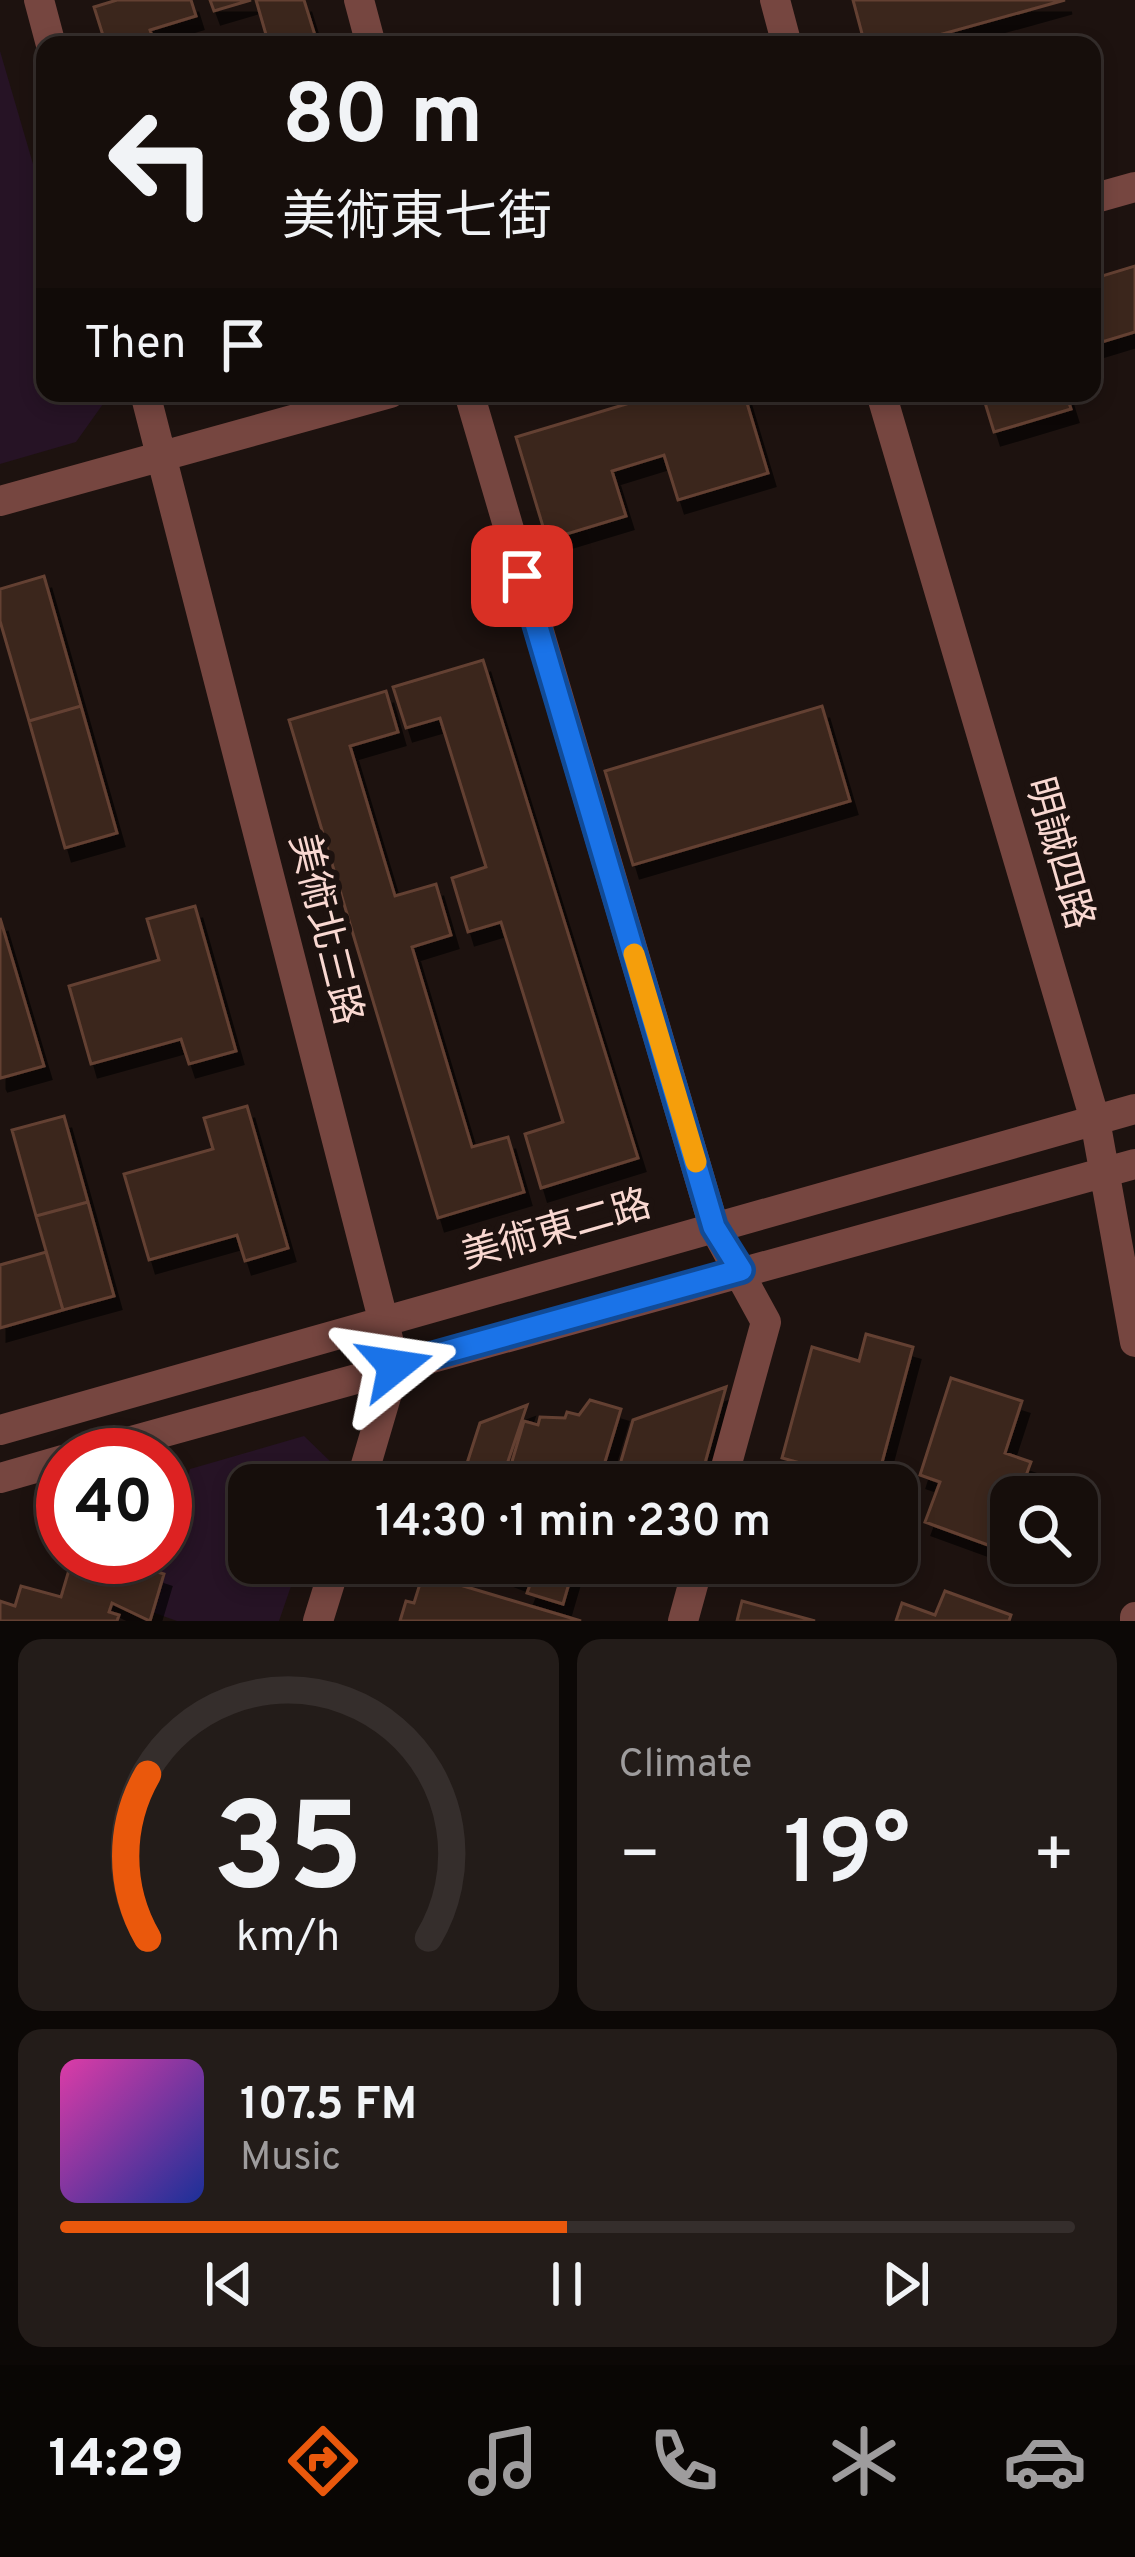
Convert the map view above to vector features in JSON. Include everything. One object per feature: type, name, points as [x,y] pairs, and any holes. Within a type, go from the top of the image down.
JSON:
[{"type":"street","points":[[39,0],[49,36]]},
{"type":"street","points":[[359,0],[369,36]]},
{"type":"street","points":[[776,0],[785,36]]},
{"type":"street","points":[[1101,196],[1135,187]]},
{"type":"street","name":"美術北三路","points":[[147,402],[395,1366]]},
{"type":"street","points":[[0,501],[357,402]]},
{"type":"street","points":[[472,402],[714,1227],[766,1322],[727,1464]]},
{"type":"street","name":"明誠四路","points":[[884,402],[1095,1120],[1120,1168],[1135,1342]]},
{"type":"street","name":"美術東二路","points":[[0,1430],[1135,1109]]},
{"type":"street","points":[[176,1428],[1120,1168]]},
{"type":"street","points":[[366,1464],[395,1366]]},
{"type":"street","points":[[0,1478],[36,1468]]},
{"type":"street","points":[[318,1621],[329,1584]]},
{"type":"street","points":[[683,1621],[693,1584]]},
{"type":"shaded area","points":[[0,51],[36,174],[36,402],[103,404],[76,442],[0,464]]},
{"type":"shaded area","points":[[304,1436],[333,1464],[228,1464],[228,1584],[292,1584],[279,1621],[177,1621],[149,1611],[157,1584],[192,1584],[192,1468]]},
{"type":"building","points":[[117,0],[191,0],[196,16],[150,30],[152,36],[103,36],[94,7]]},
{"type":"building","points":[[210,0],[251,0],[214,11]]},
{"type":"building","points":[[256,0],[304,0],[315,36],[266,36]]},
{"type":"building","points":[[853,0],[1065,0],[935,36],[863,36]]},
{"type":"building","points":[[1135,266],[1135,332],[1101,342],[1101,276]]},
{"type":"building","points":[[633,402],[747,402],[768,473],[678,500],[664,455],[612,471],[626,516],[547,540],[516,437]]},
{"type":"building","points":[[985,402],[1069,402],[1071,409],[994,432]]},
{"type":"building","points":[[44,576],[81,706],[29,721],[0,621],[0,589]]},
{"type":"building","points":[[483,660],[638,1158],[541,1188],[525,1134],[563,1122],[501,922],[468,932],[452,878],[486,867],[440,718],[406,728],[393,687]]},
{"type":"building","points":[[386,691],[398,732],[350,746],[395,896],[436,884],[451,935],[412,947],[472,1147],[508,1137],[524,1192],[438,1218],[289,720]]},
{"type":"building","points":[[81,706],[117,833],[65,848],[29,721]]},
{"type":"building","points":[[822,706],[850,801],[633,865],[605,771]]},
{"type":"building","points":[[195,906],[236,1051],[189,1064],[181,1039],[91,1064],[69,986],[159,960],[147,919]]},
{"type":"building","points":[[0,918],[44,1066],[1,1078],[0,1076]]},
{"type":"building","points":[[247,1106],[288,1248],[245,1261],[237,1235],[149,1260],[124,1174],[213,1149],[204,1118]]},
{"type":"building","points":[[64,1116],[88,1202],[36,1216],[12,1130]]},
{"type":"building","points":[[88,1202],[114,1296],[63,1310],[36,1216]]},
{"type":"building","points":[[46,1252],[63,1310],[0,1328],[0,1265]]},
{"type":"building","points":[[866,1334],[913,1347],[882,1464],[804,1464],[782,1458],[812,1347],[859,1361]]},
{"type":"building","points":[[951,1378],[1022,1401],[1005,1453],[1031,1462],[1026,1476],[990,1476],[990,1546],[925,1522],[940,1482],[920,1475]]},
{"type":"building","points":[[726,1387],[705,1464],[620,1464],[633,1420]]},
{"type":"building","points":[[590,1400],[621,1409],[604,1464],[511,1464],[524,1421],[538,1425],[540,1417],[565,1418],[567,1412],[579,1415]]},
{"type":"building","points":[[527,1405],[507,1464],[467,1464],[480,1423]]},
{"type":"building","points":[[65,1584],[161,1584],[150,1621],[112,1603],[109,1612],[119,1615],[117,1621],[0,1621],[0,1601],[15,1606],[21,1586],[61,1597]]},
{"type":"building","points":[[420,1584],[457,1584],[581,1621],[400,1621],[406,1601],[414,1603]]},
{"type":"building","points":[[530,1584],[569,1584],[563,1604],[527,1593]]},
{"type":"building","points":[[945,1591],[1011,1615],[1009,1621],[896,1621],[902,1603],[935,1615]]},
{"type":"building","points":[[742,1601],[815,1621],[737,1621]]},
{"type":"slow traffic","points":[[634,954],[696,1162]]},
{"type":"route","points":[[395,1366],[741,1270],[714,1227],[522,576]]}]
